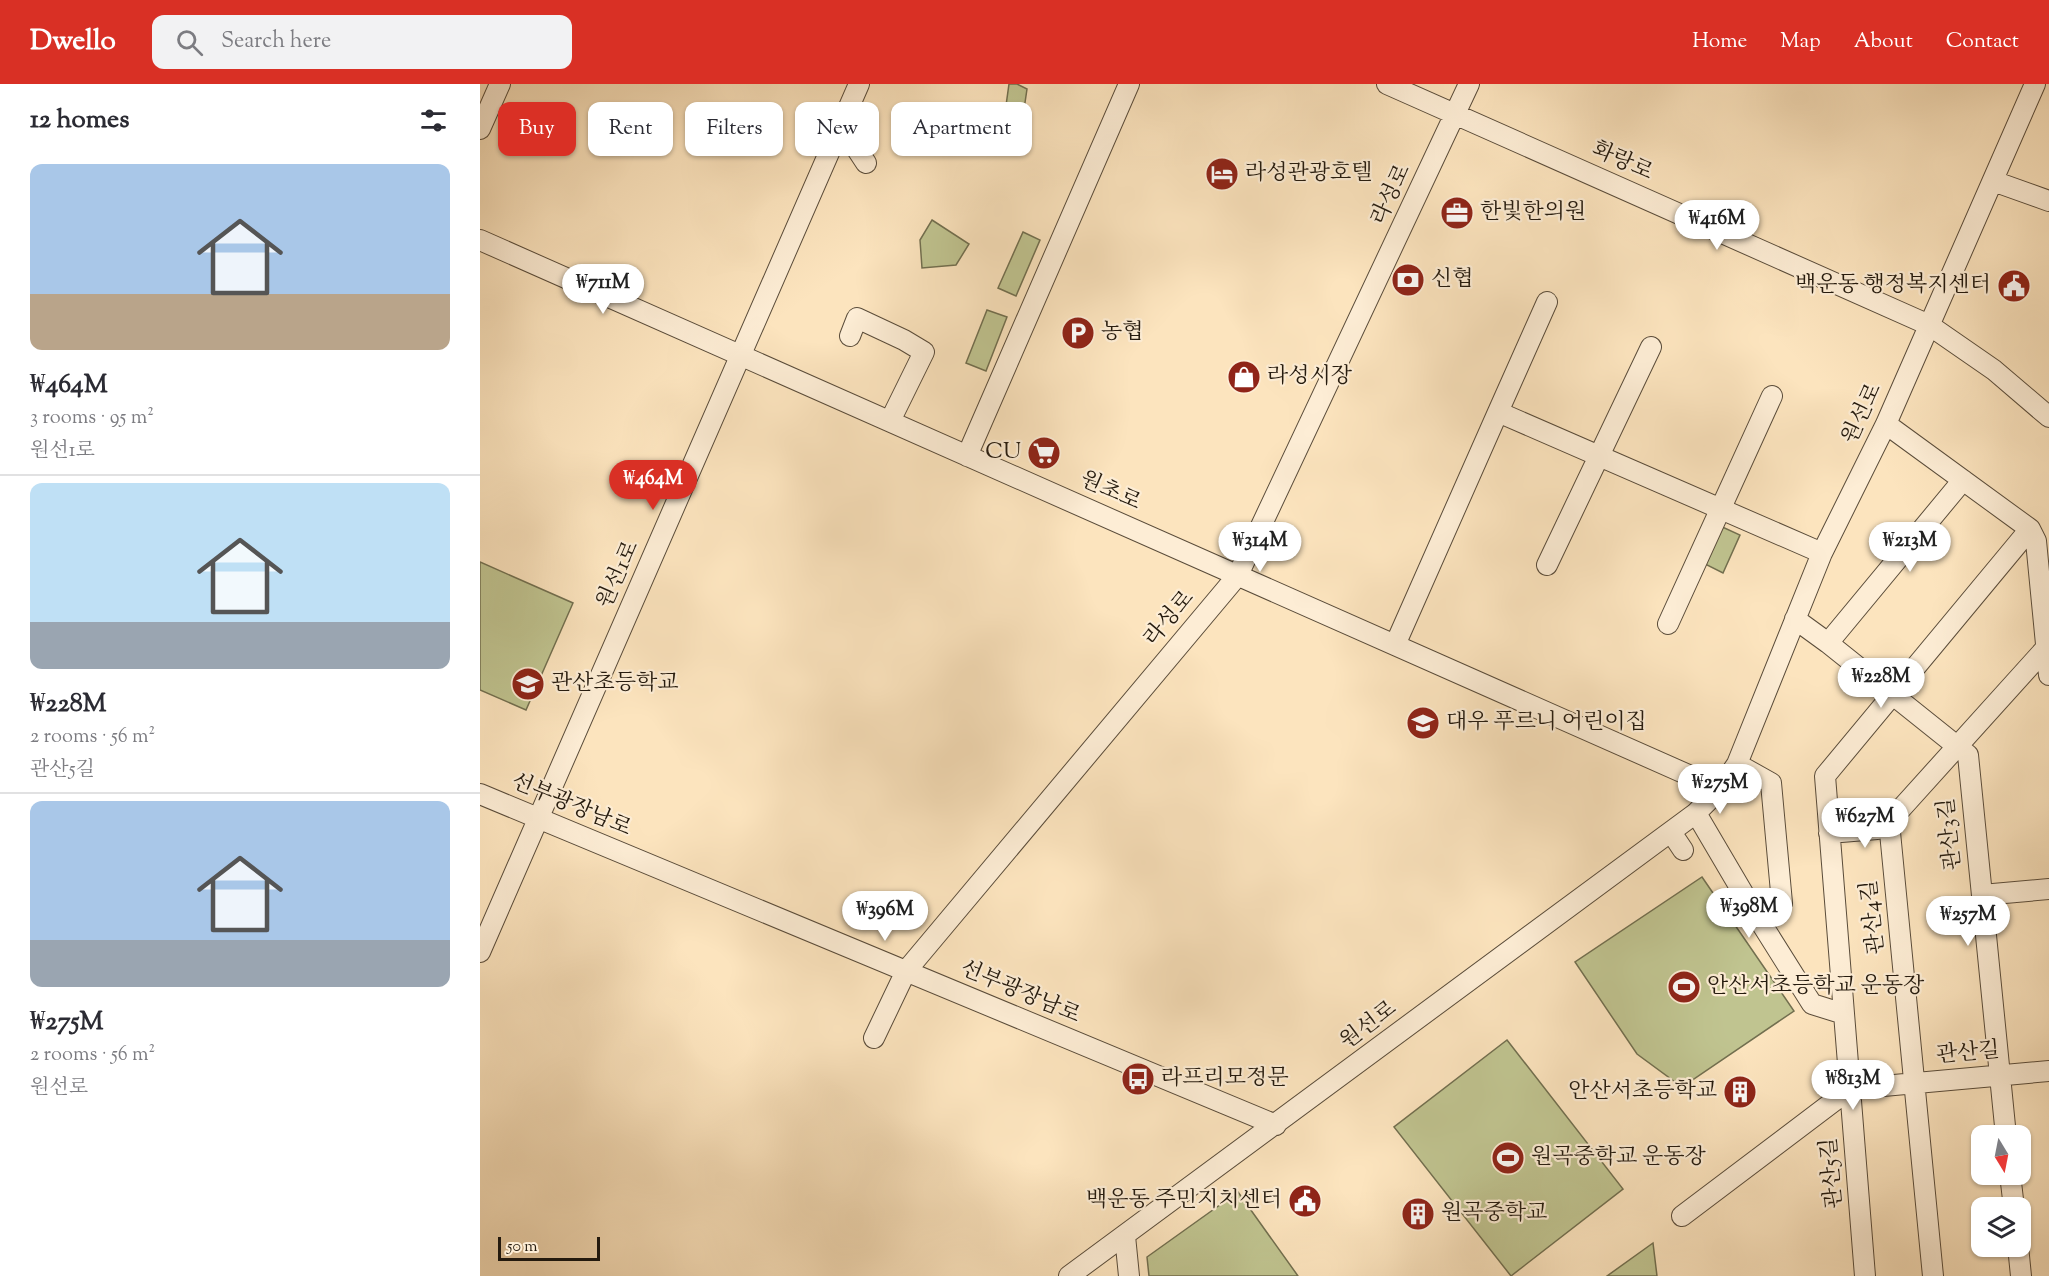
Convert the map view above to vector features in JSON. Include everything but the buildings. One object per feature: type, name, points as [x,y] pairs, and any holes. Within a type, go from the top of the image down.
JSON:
[{"type":"street","points":[[480,129],[500,84]]},
{"type":"street","name":"원선1로","points":[[851,102],[859,84]]},
{"type":"street","points":[[967,456],[1129,84]]},
{"type":"street","name":"화랑로","points":[[1387,84],[1929,325],[1994,370],[2049,417]]},
{"type":"street","name":"라성로","points":[[874,1038],[906,971],[1238,575],[1469,84]]},
{"type":"street","name":"원선로","points":[[1069,1276],[1276,1125],[1379,1058],[1696,813],[1720,789],[1737,764],[1822,553],[1886,424],[2035,84]]},
{"type":"street","name":"원선1로","points":[[480,952],[828,156]]},
{"type":"street","points":[[861,156],[866,163]]},
{"type":"street","points":[[1993,181],[2049,201]]},
{"type":"street","name":"원초로","points":[[480,240],[1720,789]]},
{"type":"street","points":[[1395,645],[1547,302]]},
{"type":"street","points":[[850,336],[857,318],[924,352],[890,422]]},
{"type":"street","points":[[1548,565],[1651,347]]},
{"type":"street","points":[[1668,624],[1772,396]]},
{"type":"street","points":[[1498,412],[1822,553]]},
{"type":"street","points":[[1886,424],[2030,529],[2043,552],[2049,675]]},
{"type":"street","points":[[1828,643],[1963,480]]},
{"type":"street","name":"관산5길","points":[[1866,1276],[1824,776],[2030,529]]},
{"type":"street","points":[[1795,619],[1958,746]]},
{"type":"street","points":[[1829,833],[1877,829],[1889,822],[2047,643]]},
{"type":"street","name":"관산3길","points":[[1958,746],[1968,755],[2006,1125]]},
{"type":"street","points":[[1737,764],[1771,783],[1782,903],[1756,915]]},
{"type":"street","name":"선부광장남로","points":[[480,794],[1276,1125]]},
{"type":"street","points":[[1696,813],[1812,1004],[1844,1014]]},
{"type":"street","name":"관산4길","points":[[1889,822],[1933,1276]]},
{"type":"street","points":[[1671,832],[1683,850]]},
{"type":"street","points":[[1982,895],[2049,889]]},
{"type":"street","name":"관산길","points":[[1850,1089],[2049,1071]]},
{"type":"street","points":[[1682,1216],[1850,1089]]},
{"type":"street","points":[[1125,1236],[1129,1276]]},
{"type":"street","points":[[2019,1257],[2021,1276]]},
{"type":"green space","points":[[1009,84],[1017,84],[1027,89],[1025,102],[1006,102]]},
{"type":"green space","points":[[932,220],[969,244],[956,265],[922,268],[920,240]]},
{"type":"green space","points":[[1023,232],[1040,240],[1016,296],[998,288]]},
{"type":"green space","points":[[987,310],[1007,317],[986,371],[966,363]]},
{"type":"green space","points":[[1718,525],[1740,535],[1723,573],[1701,562]]},
{"type":"green space","points":[[480,562],[573,603],[526,710],[480,690]]},
{"type":"green space","name":"안산서초등학교 운동장","points":[[1702,877],[1794,1011],[1682,1087],[1637,1054],[1575,962]]},
{"type":"green space","name":"원곡중학교 운동장","points":[[1507,1040],[1623,1189],[1511,1276],[1394,1127]]},
{"type":"green space","points":[[1238,1192],[1298,1276],[1149,1276],[1147,1257]]},
{"type":"green space","points":[[1653,1243],[1657,1276],[1607,1276]]},
{"type":"place","name":"라성관광호텔","points":[[1222,174]]},
{"type":"place","name":"한빛한의원","points":[[1457,213]]},
{"type":"place","name":"신협","points":[[1408,280]]},
{"type":"place","name":"백운동 행정복지센터","points":[[2014,286]]},
{"type":"place","name":"농협","points":[[1078,333]]},
{"type":"place","name":"라성시장","points":[[1244,377]]},
{"type":"place","name":"CU","points":[[1044,453]]},
{"type":"place","name":"관산초등학교","points":[[528,684]]},
{"type":"place","name":"대우 푸르니 어린이집","points":[[1423,723]]},
{"type":"place","name":"안산서초등학교 운동장","points":[[1684,987]]},
{"type":"place","name":"라프리모정문","points":[[1138,1079]]},
{"type":"place","name":"안산서초등학교","points":[[1740,1092]]},
{"type":"place","name":"원곡중학교 운동장","points":[[1508,1158]]},
{"type":"place","name":"백운동 주민지치센터","points":[[1305,1201]]},
{"type":"place","name":"원곡중학교","points":[[1418,1214]]}]
